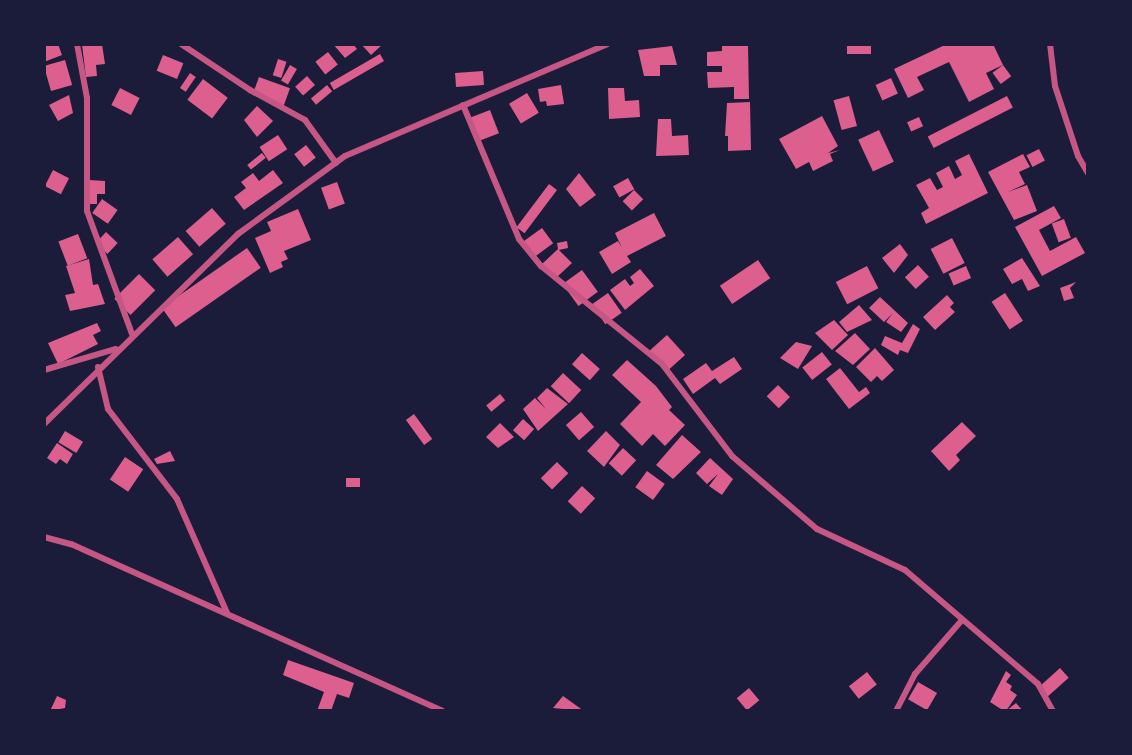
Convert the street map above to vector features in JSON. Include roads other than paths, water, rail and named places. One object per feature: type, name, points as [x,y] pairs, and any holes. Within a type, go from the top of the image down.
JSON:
[{"type":"street","points":[[77,44],[87,98],[87,211],[132,334]]},
{"type":"street","points":[[181,44],[250,90],[305,120],[336,163]]},
{"type":"street","points":[[44,424],[116,349],[238,234],[336,163],[607,44]]},
{"type":"street","points":[[1050,44],[1055,86],[1078,156],[1088,173]]},
{"type":"street","points":[[463,105],[519,239],[541,266],[662,364],[732,456],[817,529],[905,570],[961,621],[1038,684],[1053,711]]},
{"type":"street","points":[[44,370],[116,349]]},
{"type":"street","points":[[98,368],[108,409],[163,475],[184,510],[226,613]]},
{"type":"street","points":[[44,537],[71,544],[442,711]]},
{"type":"street","points":[[896,711],[915,674],[961,621]]}]
